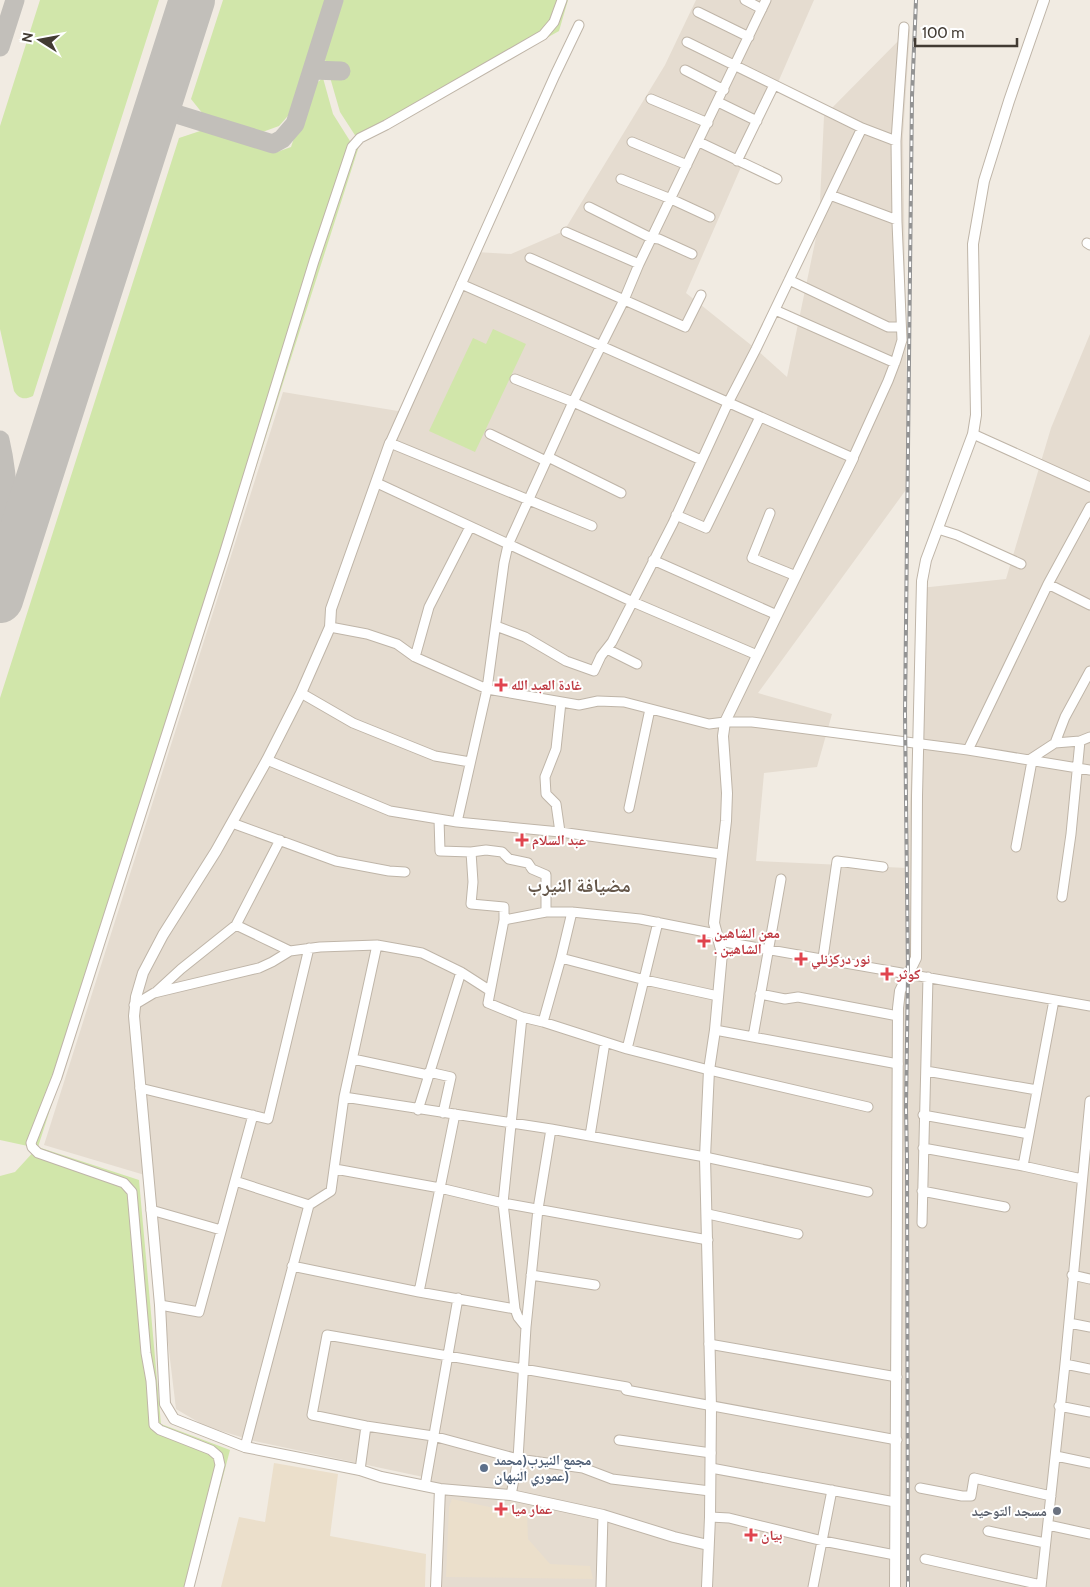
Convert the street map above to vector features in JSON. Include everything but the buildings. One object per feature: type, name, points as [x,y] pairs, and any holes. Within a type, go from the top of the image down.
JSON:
[{"type":"street","points":[[189,1587],[220,1465],[218,1456],[211,1450],[160,1430],[154,1425],[152,1381],[146,1353],[132,1192],[124,1183],[38,1154],[31,1143],[56,1077],[352,147],[360,138],[543,35],[554,22],[562,0]]},
{"type":"street","points":[[457,822],[487,689],[508,545],[573,402],[624,300],[638,264],[699,142],[764,4],[745,0]]},
{"type":"street","points":[[895,1587],[898,1016],[900,991],[916,958],[922,581],[926,560],[973,434],[976,414],[973,244],[984,181],[1009,100],[1044,0]]},
{"type":"street","points":[[698,12],[749,38]]},
{"type":"street","points":[[579,25],[554,75],[390,443],[331,608],[330,627],[301,692],[267,760],[232,823],[200,878],[163,935],[143,973],[134,1006],[134,1016],[160,1305],[165,1404],[174,1419],[245,1448],[360,1470],[381,1477],[440,1489],[511,1495],[603,1515],[674,1537],[708,1545]]},
{"type":"street","points":[[707,1587],[711,1406],[708,1214],[705,1157],[709,1070],[715,1030],[722,953],[714,923],[726,821],[723,736],[725,722],[853,458],[895,363],[902,340],[896,141],[904,27]]},
{"type":"street","points":[[687,42],[850,120],[862,128],[896,141]]},
{"type":"street","points":[[685,70],[724,90]]},
{"type":"street","points":[[737,162],[774,85]]},
{"type":"street","points":[[651,99],[708,123]]},
{"type":"street","points":[[718,102],[757,121]]},
{"type":"street","points":[[496,626],[525,637],[566,661],[594,672],[612,642],[654,560],[862,128]]},
{"type":"street","points":[[632,142],[687,165]]},
{"type":"street","points":[[699,142],[737,162],[777,179]]},
{"type":"street","points":[[621,179],[710,217]]},
{"type":"street","points":[[830,195],[897,220]]},
{"type":"street","points":[[589,207],[651,238],[659,239],[692,254]]},
{"type":"street","points":[[566,232],[632,259],[638,264]]},
{"type":"street","points":[[530,258],[685,327],[701,295]]},
{"type":"street","points":[[789,280],[888,327],[901,327]]},
{"type":"street","points":[[461,284],[853,458]]},
{"type":"street","points":[[775,310],[895,363]]},
{"type":"street","points":[[515,379],[573,402],[701,460]]},
{"type":"street","points":[[676,514],[706,528],[760,417]]},
{"type":"street","points":[[490,434],[622,493]]},
{"type":"street","points":[[973,434],[1090,487]]},
{"type":"street","points":[[390,443],[592,526]]},
{"type":"street","points":[[377,483],[633,602],[757,655]]},
{"type":"street","points":[[968,750],[1048,584],[1090,507]]},
{"type":"street","points":[[770,513],[752,558],[796,576]]},
{"type":"street","points":[[415,657],[429,607],[470,527]]},
{"type":"street","points":[[938,529],[957,535],[1021,564]]},
{"type":"street","points":[[654,560],[777,615]]},
{"type":"street","points":[[1048,584],[1090,605]]},
{"type":"street","points":[[330,627],[367,634],[397,644],[415,657],[487,689],[579,705],[598,701],[624,702],[708,724],[752,722],[968,750],[1090,770]]},
{"type":"street","points":[[607,649],[637,664]]},
{"type":"street","points":[[1055,743],[1065,717],[1090,672]]},
{"type":"street","points":[[301,692],[353,723],[434,756],[470,762]]},
{"type":"street","points":[[560,832],[556,804],[546,794],[545,777],[556,749],[561,702]]},
{"type":"street","points":[[629,808],[650,708]]},
{"type":"street","points":[[1016,847],[1030,760],[1055,743],[1080,741],[1090,737]]},
{"type":"street","points":[[1062,898],[1071,834],[1080,741]]},
{"type":"street","points":[[267,760],[390,811],[457,822],[560,832],[721,854]]},
{"type":"street","points":[[438,819],[440,851],[471,852],[481,849],[502,852],[509,859],[528,863],[532,869],[546,875],[546,912]]},
{"type":"street","points":[[232,823],[336,861],[389,871],[405,872]]},
{"type":"street","points":[[134,1006],[154,994],[181,969],[236,925],[280,840]]},
{"type":"street","points":[[471,852],[473,882],[471,904],[504,907],[504,920],[488,1003],[522,1017],[628,1049],[709,1070],[868,1106]]},
{"type":"street","points":[[822,958],[837,861],[884,867]]},
{"type":"street","points":[[753,1037],[782,879]]},
{"type":"street","points":[[504,920],[546,912],[572,912],[658,922],[769,949],[1090,1006]]},
{"type":"street","points":[[543,1022],[572,912]]},
{"type":"street","points":[[628,1049],[658,922]]},
{"type":"street","points":[[236,925],[290,951]]},
{"type":"street","points":[[154,994],[259,968],[290,951],[309,948],[378,945],[422,953],[461,972],[489,990]]},
{"type":"street","points":[[245,1448],[308,1205],[331,1191],[344,1097],[378,945]]},
{"type":"street","points":[[140,1088],[268,1119],[309,948]]},
{"type":"street","points":[[561,958],[645,980],[718,996]]},
{"type":"street","points":[[418,1110],[461,972]]},
{"type":"street","points":[[922,1223],[923,1115],[928,977]]},
{"type":"street","points":[[760,994],[785,999],[798,997],[898,1016]]},
{"type":"street","points":[[1023,1166],[1054,1000]]},
{"type":"street","points":[[522,1017],[503,1203],[515,1309],[518,1317],[526,1327]]},
{"type":"street","points":[[715,1030],[898,1064]]},
{"type":"street","points":[[590,1136],[605,1042]]},
{"type":"street","points":[[353,1059],[451,1077],[443,1113]]},
{"type":"street","points":[[926,1071],[1037,1090]]},
{"type":"street","points":[[344,1097],[590,1136],[705,1157],[868,1192]]},
{"type":"street","points":[[925,1559],[1040,1586],[1056,1456],[1059,1406],[1065,1364],[1082,1178],[1088,1146],[1090,1101]]},
{"type":"street","points":[[419,1292],[455,1114]]},
{"type":"street","points":[[160,1305],[199,1312],[253,1115]]},
{"type":"street","points":[[923,1115],[1029,1134]]},
{"type":"street","points":[[511,1495],[518,1459],[526,1327],[538,1209],[551,1129]]},
{"type":"street","points":[[923,1148],[1082,1178]]},
{"type":"street","points":[[335,1169],[440,1188],[503,1203],[708,1240]]},
{"type":"street","points":[[235,1181],[308,1205]]},
{"type":"street","points":[[922,1191],[1005,1207]]},
{"type":"street","points":[[151,1210],[221,1230]]},
{"type":"street","points":[[708,1214],[798,1234]]},
{"type":"street","points":[[292,1266],[515,1309]]},
{"type":"street","points":[[531,1275],[595,1285]]},
{"type":"street","points":[[1072,1275],[1090,1279]]},
{"type":"street","points":[[425,1486],[458,1298]]},
{"type":"street","points":[[1069,1323],[1090,1327]]},
{"type":"street","points":[[710,1491],[612,1479],[583,1468],[518,1459],[433,1436],[366,1426],[312,1414],[327,1335],[524,1369],[897,1440]]},
{"type":"street","points":[[709,1344],[897,1377]]},
{"type":"street","points":[[1065,1364],[1090,1369]]},
{"type":"street","points":[[1059,1406],[1090,1412]]},
{"type":"street","points":[[360,1470],[366,1426]]},
{"type":"street","points":[[619,1440],[711,1453]]},
{"type":"street","points":[[1056,1456],[1090,1463]]},
{"type":"street","points":[[711,1468],[895,1502]]},
{"type":"street","points":[[920,1488],[971,1496],[974,1478],[1051,1496]]},
{"type":"street","points":[[436,1587],[440,1489]]},
{"type":"street","points":[[813,1587],[832,1490]]},
{"type":"street","points":[[601,1587],[603,1515]]},
{"type":"street","points":[[710,1516],[729,1518],[823,1541],[895,1555]]},
{"type":"street","points":[[1048,1525],[1090,1534]]},
{"type":"street","points":[[988,1531],[1045,1543]]},
{"type":"shaded area","points":[[696,0],[814,0],[686,293],[756,349],[787,377],[819,223],[824,116],[910,29],[903,136],[908,487],[758,693],[832,714],[817,767],[764,773],[756,861],[907,868],[920,588],[1006,579],[1051,428],[1090,334],[1090,1587],[440,1587],[445,1486],[428,1482],[428,1478],[254,1441],[205,1426],[176,1409],[148,1176],[44,1145],[283,392],[404,412],[476,252],[511,254],[564,231],[665,65]]},
{"type":"shaded area","points":[[274,1463],[338,1474],[330,1536],[426,1554],[425,1587],[221,1587],[239,1517],[265,1522]]},
{"type":"shaded area","points":[[452,1499],[527,1515],[528,1539],[550,1564],[590,1566],[593,1579],[446,1577],[449,1507]]},
{"type":"green space","points":[[40,0],[159,0],[33,396],[24,398],[18,396],[14,391],[0,329],[0,126]]},
{"type":"green space","points":[[223,0],[328,0],[294,109],[279,126],[257,134],[207,119],[191,99]]},
{"type":"green space","points":[[339,0],[568,0],[559,31],[360,143],[340,112],[323,53]]},
{"type":"green space","points":[[323,78],[333,114],[350,141],[360,143],[38,1147],[139,1180],[161,1424],[230,1450],[194,1587],[0,1587],[0,1176],[15,1172],[37,1148],[0,1140],[0,698],[179,138],[206,129],[277,152],[291,147],[311,87]]},
{"type":"green space","points":[[493,329],[526,344],[475,452],[429,431],[473,338],[486,344]]},
{"type":"taxiway","points":[[0,47],[15,0]]},
{"type":"taxiway","points":[[157,108],[273,144],[282,139],[295,124],[334,0]]},
{"type":"taxiway","points":[[312,70],[341,71]]},
{"type":"taxiway","points":[[0,440],[8,492],[7,580]]},
{"type":"runway","points":[[0,600],[192,0]]},
{"type":"railway","points":[[908,1587],[906,1108],[908,973],[905,713],[912,96],[916,0]]},
{"type":"place","name":"غادة العبد الله","points":[[501,685]]},
{"type":"place","name":"عبد السلام","points":[[522,840]]},
{"type":"place","name":"معن الشاهين . الشاهين","points":[[704,941]]},
{"type":"place","name":"نور دركزنلي","points":[[801,959]]},
{"type":"place","name":"كوثر","points":[[887,974]]},
{"type":"place","name":"مجمع النيرب(محمد عموري النبهان)","points":[[484,1468]]},
{"type":"place","name":"عمار ميا","points":[[501,1509]]},
{"type":"place","name":"مسجد التوحيد","points":[[1057,1511]]},
{"type":"place","name":"بيان","points":[[751,1535]]},
{"type":"district","name":"مضيافة النيرب","points":[[579,885]]}]
